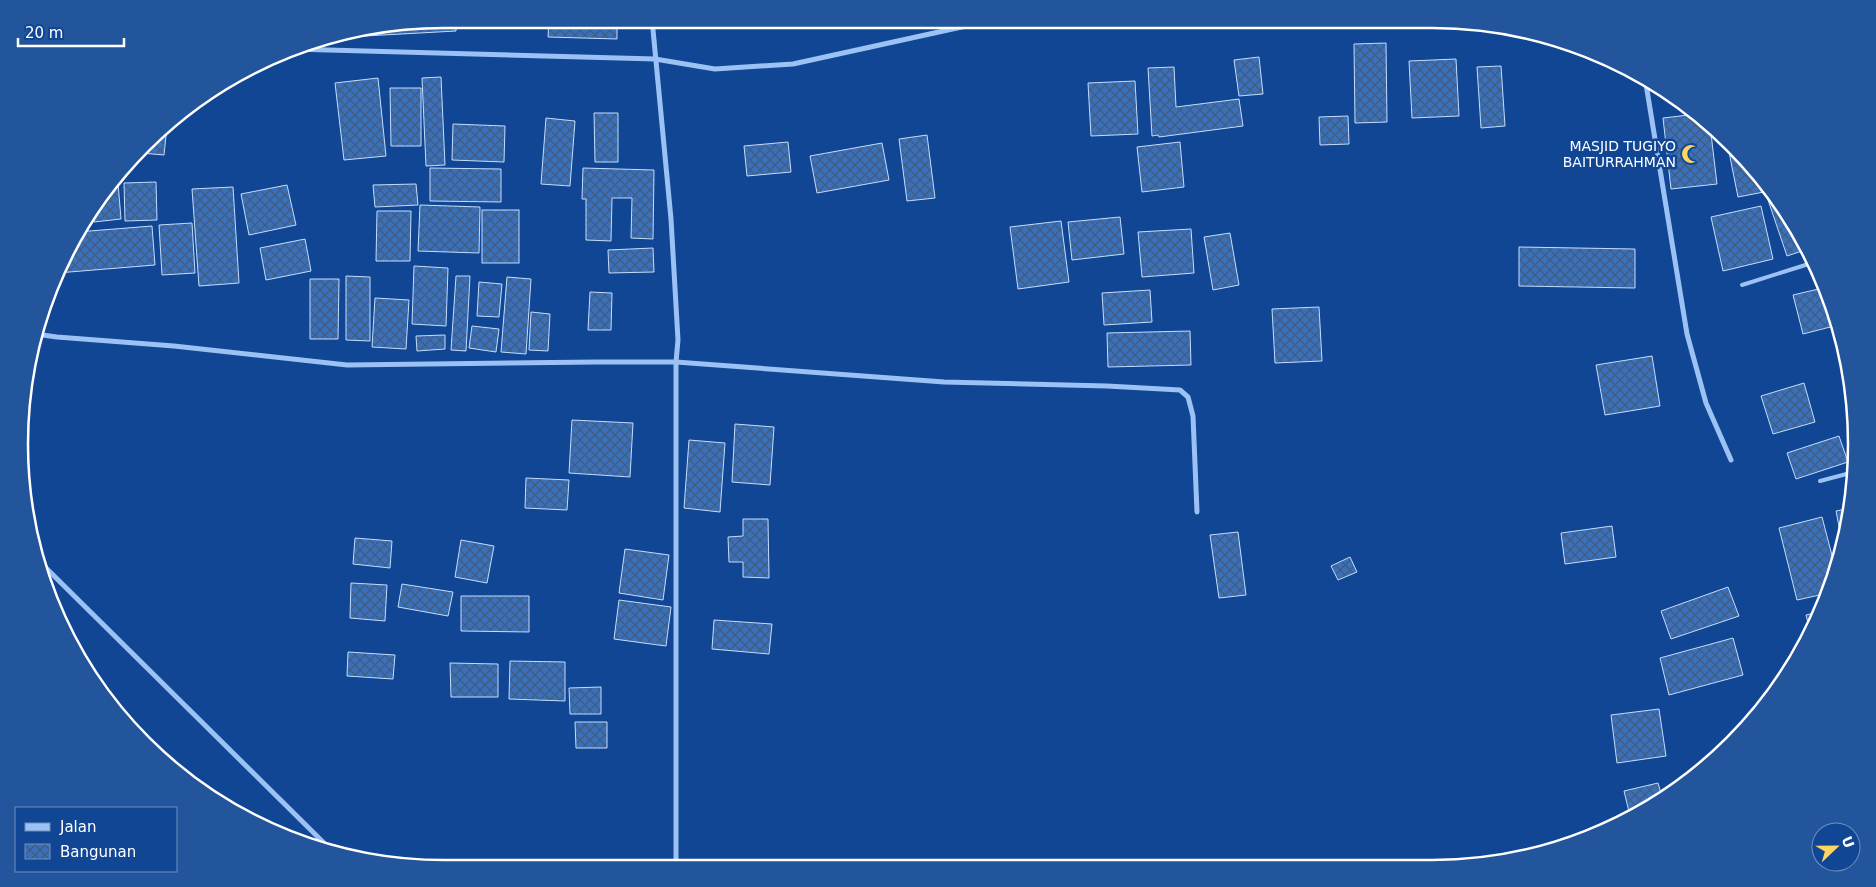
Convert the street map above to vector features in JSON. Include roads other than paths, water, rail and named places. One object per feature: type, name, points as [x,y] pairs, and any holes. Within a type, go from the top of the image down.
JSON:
[{"type":"street","points":[[653,28],[671,219],[678,340],[676,362],[676,860]]},
{"type":"street","points":[[311,50],[656,60],[715,69],[793,64],[957,28]]},
{"type":"street","points":[[1646,87],[1686,334],[1706,403],[1731,460]]},
{"type":"street","points":[[42,335],[174,346],[347,365],[676,362],[944,382],[1107,386],[1180,390],[1188,397],[1193,416],[1196,512]]},
{"type":"street","points":[[48,570],[320,840]]},
{"type":"lane","points":[[1742,285],[1808,264]]},
{"type":"lane","points":[[1820,481],[1848,474]]},
{"type":"place","name":"MASJID TUGIYO BAITURRAHMAN","points":[[1691,154]]}]
